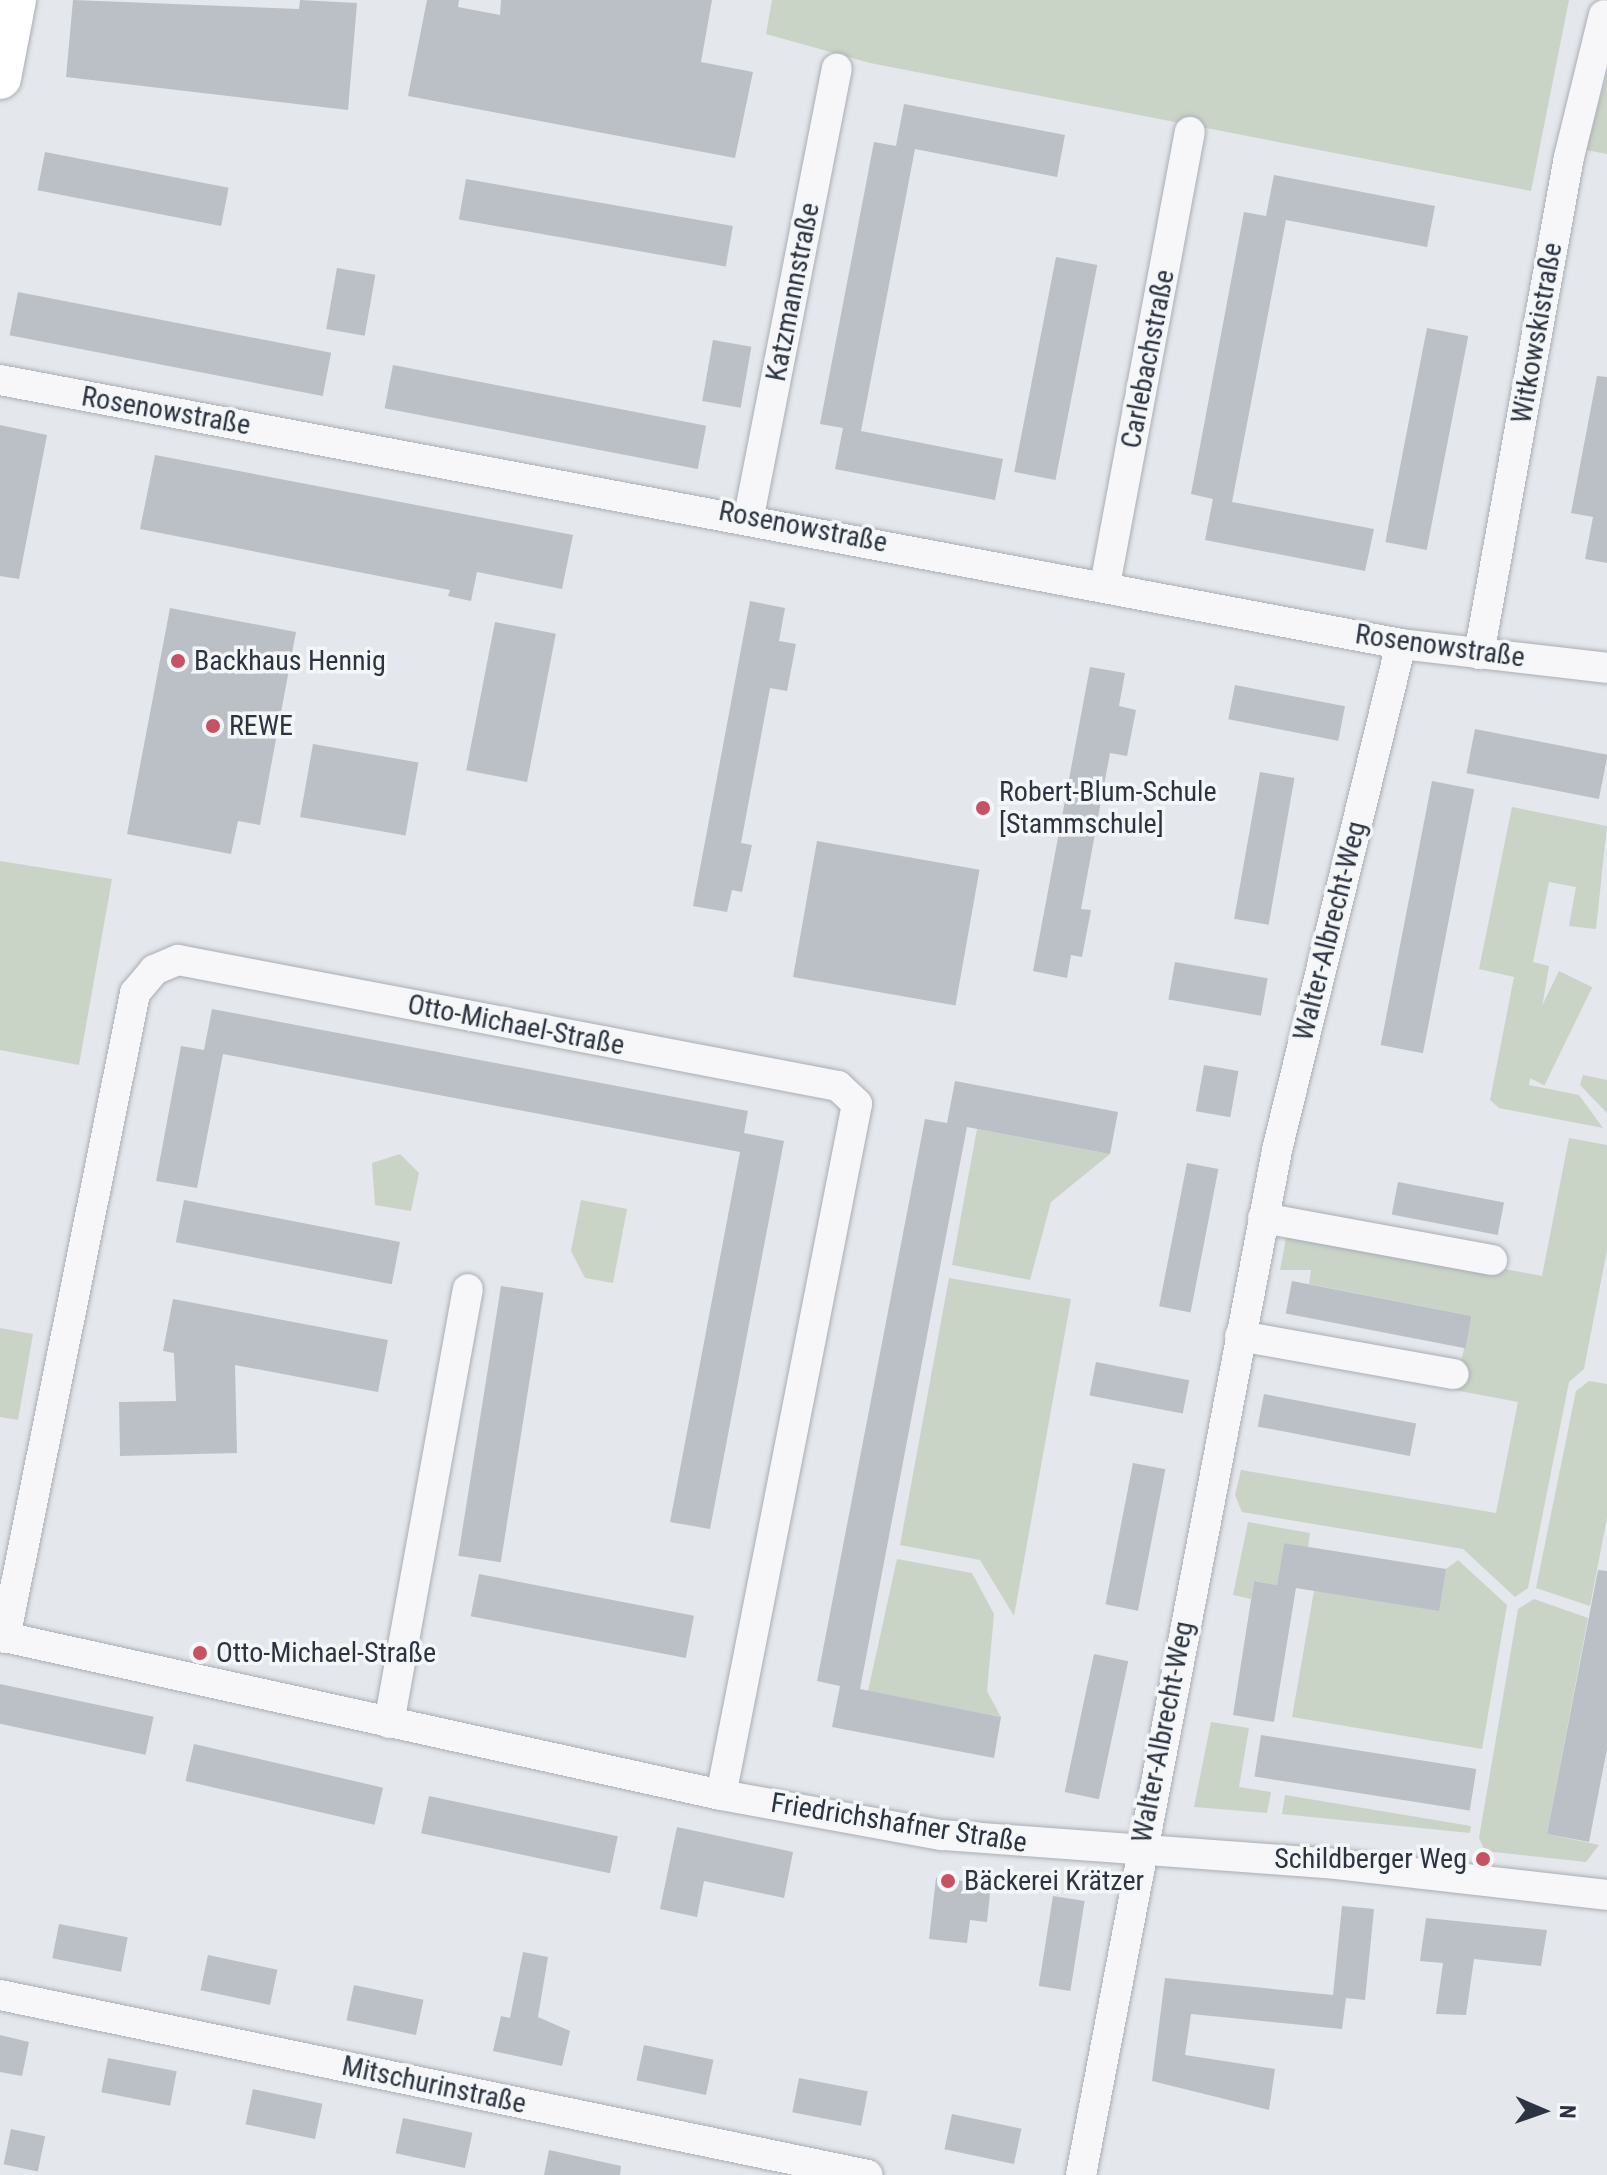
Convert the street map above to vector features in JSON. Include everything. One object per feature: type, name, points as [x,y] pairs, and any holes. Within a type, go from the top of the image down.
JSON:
[{"type":"main road","points":[[0,78],[15,0]]},
{"type":"street","name":"Witkowskistraße","points":[[1479,654],[1569,157],[1604,15]]},
{"type":"street","name":"Katzmannstraße","points":[[749,516],[837,69]]},
{"type":"street","name":"Carlebachstraße","points":[[1105,585],[1190,132]]},
{"type":"street","name":"Rosenowstraße","points":[[0,380],[749,516],[1401,644],[1607,668]]},
{"type":"street","name":"Walter-Albrecht-Weg","points":[[1081,2175],[1139,1853],[1263,1218],[1401,644]]},
{"type":"street","name":"Otto-Michael-Straße","points":[[3,1637],[135,993],[154,970],[178,960],[838,1086],[857,1104],[721,1795]]},
{"type":"street","points":[[1263,1218],[1492,1260]]},
{"type":"street","points":[[389,1723],[468,1289]]},
{"type":"street","points":[[1240,1336],[1454,1374]]},
{"type":"street","name":"Friedrichshafner Straße","points":[[3,1637],[721,1795],[942,1835],[1139,1853],[1327,1863],[1607,1895]]},
{"type":"street","name":"Mitschurinstraße","points":[[0,1995],[868,2175]]},
{"type":"green space","points":[[772,0],[1569,0],[1531,191],[870,63],[766,34]]},
{"type":"green space","points":[[1607,74],[1607,154],[1586,150]]},
{"type":"green space","points":[[1512,807],[1607,826],[1596,929],[1569,926],[1576,887],[1549,882],[1533,962],[1549,966],[1529,1085],[1579,1095],[1603,1128],[1499,1108],[1490,1100],[1514,977],[1479,969]]},
{"type":"green space","points":[[0,861],[112,879],[79,1065],[0,1050]]},
{"type":"green space","points":[[1559,971],[1592,987],[1544,1085],[1511,1069]]},
{"type":"green space","points":[[1583,1075],[1607,1080],[1607,1113],[1580,1085]]},
{"type":"green space","points":[[977,1129],[1110,1154],[1051,1202],[1030,1280],[952,1265]]},
{"type":"green space","points":[[1569,1138],[1607,1145],[1607,1250],[1584,1369],[1569,1382],[1528,1588],[1515,1597],[1463,1549],[1242,1512],[1235,1495],[1241,1470],[1496,1513],[1518,1402],[1454,1390],[1472,1316],[1309,1284],[1311,1270],[1280,1270],[1288,1228],[1542,1276]]},
{"type":"green space","points":[[400,1154],[419,1173],[411,1211],[375,1205],[372,1163]]},
{"type":"green space","points":[[581,1200],[627,1209],[613,1283],[585,1278],[571,1251]]},
{"type":"green space","points":[[949,1278],[1071,1299],[1014,1616],[980,1560],[900,1545]]},
{"type":"green space","points":[[0,1328],[33,1334],[18,1420],[0,1417]]},
{"type":"green space","points":[[1589,1381],[1607,1384],[1607,1518],[1590,1606],[1536,1588],[1576,1391]]},
{"type":"green space","points":[[1248,1522],[1310,1533],[1308,1547],[1284,1543],[1277,1585],[1254,1581],[1251,1599],[1233,1595]]},
{"type":"green space","points":[[897,1559],[972,1573],[994,1614],[987,1691],[1001,1717],[868,1691]]},
{"type":"green space","points":[[1458,1560],[1507,1605],[1482,1749],[1292,1717],[1314,1591],[1446,1569]]},
{"type":"green space","points":[[1534,1599],[1588,1618],[1547,1834],[1599,1845],[1586,1862],[1485,1851],[1479,1838],[1518,1609]]},
{"type":"green space","points":[[1211,1722],[1249,1728],[1239,1787],[1271,1792],[1267,1813],[1194,1807]]},
{"type":"green space","points":[[1285,1795],[1471,1826],[1470,1833],[1282,1814]]},
{"type":"building","points":[[73,0],[299,9],[300,0],[357,3],[348,110],[66,77]]},
{"type":"building","points":[[427,0],[459,0],[458,7],[500,15],[501,0],[712,0],[701,62],[753,72],[735,158],[408,96]]},
{"type":"building","points":[[904,104],[1065,135],[1057,177],[915,149],[861,431],[1003,459],[995,500],[835,469],[843,428],[820,424],[874,142],[896,146]]},
{"type":"building","points":[[45,152],[229,188],[221,226],[38,190]]},
{"type":"building","points":[[1274,175],[1435,206],[1427,247],[1286,220],[1232,502],[1374,529],[1365,571],[1205,540],[1213,499],[1191,494],[1244,212],[1266,216]]},
{"type":"building","points":[[466,179],[733,226],[726,266],[459,219]]},
{"type":"building","points":[[1056,257],[1097,265],[1055,480],[1014,472]]},
{"type":"building","points":[[337,268],[375,275],[365,336],[326,329]]},
{"type":"building","points":[[18,292],[331,353],[323,396],[10,335]]},
{"type":"building","points":[[1427,328],[1468,336],[1427,550],[1385,542]]},
{"type":"building","points":[[713,340],[751,347],[741,408],[702,401]]},
{"type":"building","points":[[393,365],[706,426],[698,469],[385,408]]},
{"type":"building","points":[[1597,376],[1607,377],[1607,563],[1585,559],[1593,517],[1571,513]]},
{"type":"building","points":[[0,425],[47,435],[19,579],[0,576]]},
{"type":"building","points":[[155,455],[573,535],[562,589],[477,572],[471,601],[448,596],[450,590],[140,529]]},
{"type":"building","points":[[750,601],[785,608],[779,641],[796,644],[787,691],[770,688],[741,843],[752,845],[742,892],[732,890],[727,912],[693,906]]},
{"type":"building","name":"REWE","points":[[170,608],[296,632],[260,825],[238,821],[231,854],[127,834]]},
{"type":"building","points":[[495,622],[556,634],[527,782],[466,770]]},
{"type":"building","points":[[1090,667],[1125,673],[1119,706],[1136,710],[1127,756],[1110,753],[1081,909],[1091,910],[1082,957],[1071,955],[1067,978],[1033,971]]},
{"type":"building","points":[[1235,685],[1345,706],[1338,741],[1228,719]]},
{"type":"building","points":[[1475,729],[1607,755],[1599,799],[1466,773]]},
{"type":"building","points":[[313,744],[418,763],[406,835],[300,817]]},
{"type":"building","points":[[1260,772],[1294,778],[1269,925],[1234,919]]},
{"type":"building","points":[[1432,781],[1474,789],[1423,1053],[1381,1045]]},
{"type":"building","points":[[817,841],[979,870],[956,1006],[793,977]]},
{"type":"building","points":[[1175,962],[1268,978],[1261,1016],[1168,999]]},
{"type":"building","points":[[212,1009],[748,1111],[744,1133],[784,1141],[710,1529],[670,1522],[740,1152],[223,1054],[197,1188],[156,1181],[181,1046],[204,1050]]},
{"type":"building","points":[[1204,1065],[1238,1071],[1230,1117],[1196,1111]]},
{"type":"building","points":[[955,1081],[1118,1112],[1110,1154],[967,1127],[941,1262],[860,1689],[1001,1717],[994,1758],[832,1727],[840,1686],[817,1681],[925,1119],[947,1123]]},
{"type":"building","points":[[1187,1163],[1218,1169],[1191,1312],[1159,1306]]},
{"type":"building","points":[[1398,1182],[1504,1203],[1498,1235],[1392,1214]]},
{"type":"building","points":[[184,1200],[400,1242],[392,1284],[176,1242]]},
{"type":"building","points":[[1292,1281],[1472,1316],[1465,1348],[1286,1313]]},
{"type":"building","points":[[501,1286],[543,1293],[501,1562],[458,1556]]},
{"type":"building","points":[[173,1299],[388,1340],[378,1392],[235,1365],[237,1453],[120,1456],[119,1402],[176,1401],[174,1353],[163,1351]]},
{"type":"building","points":[[1096,1362],[1189,1380],[1183,1414],[1090,1395]]},
{"type":"building","points":[[1264,1394],[1416,1424],[1410,1456],[1258,1426]]},
{"type":"building","points":[[1133,1463],[1165,1469],[1138,1611],[1106,1604]]},
{"type":"building","points":[[1284,1543],[1446,1569],[1439,1611],[1296,1588],[1274,1722],[1233,1715],[1254,1581],[1277,1585]]},
{"type":"building","points":[[1598,1570],[1607,1571],[1607,1749],[1589,1842],[1547,1834]]},
{"type":"building","points":[[479,1574],[694,1616],[686,1658],[471,1616]]},
{"type":"building","points":[[1094,1654],[1128,1661],[1099,1799],[1065,1792]]},
{"type":"building","points":[[0,1684],[154,1717],[145,1755],[0,1724]]},
{"type":"building","points":[[1261,1735],[1476,1769],[1470,1811],[1254,1776]]},
{"type":"building","points":[[194,1744],[383,1788],[374,1825],[185,1781]]},
{"type":"building","points":[[429,1796],[618,1836],[610,1873],[421,1833]]},
{"type":"building","points":[[677,1827],[793,1852],[784,1898],[704,1881],[697,1917],[660,1909]]},
{"type":"building","points":[[936,1878],[991,1884],[987,1922],[970,1920],[967,1943],[929,1939]]},
{"type":"building","points":[[1053,1896],[1085,1901],[1070,1991],[1039,1986]]},
{"type":"building","points":[[1342,1906],[1374,1909],[1365,2000],[1346,1998],[1342,2029],[1191,2014],[1185,2055],[1275,2069],[1269,2110],[1152,2081],[1165,1978],[1333,1995]]},
{"type":"building","points":[[1426,1918],[1547,1930],[1541,1966],[1474,1959],[1466,2015],[1436,2014],[1443,1963],[1420,1961]]},
{"type":"building","points":[[59,1924],[128,1937],[121,1972],[52,1958]]},
{"type":"building","points":[[523,1952],[548,1957],[538,2017],[570,2031],[562,2066],[493,2051],[501,2016],[510,2018]]},
{"type":"building","points":[[208,1955],[277,1970],[270,2005],[201,1990]]},
{"type":"building","points":[[354,1985],[423,2000],[416,2035],[347,2020]]},
{"type":"building","points":[[0,2035],[29,2042],[22,2076],[0,2072]]},
{"type":"building","points":[[644,2045],[713,2060],[706,2095],[637,2080]]},
{"type":"building","points":[[108,2058],[177,2071],[170,2106],[101,2092]]},
{"type":"building","points":[[799,2078],[868,2091],[861,2126],[792,2112]]},
{"type":"building","points":[[253,2089],[322,2104],[315,2139],[246,2124]]},
{"type":"building","points":[[952,2114],[1021,2129],[1014,2164],[945,2149]]},
{"type":"building","points":[[403,2118],[472,2133],[465,2168],[396,2153]]},
{"type":"building","points":[[11,2129],[45,2136],[38,2171],[4,2164]]},
{"type":"building","points":[[549,2150],[621,2166],[620,2175],[544,2175]]},
{"type":"place","name":"Backhaus Hennig","points":[[178,661]]},
{"type":"place","name":"REWE","points":[[213,726]]},
{"type":"place","name":"Robert-Blum-Schule [Stammschule]","points":[[983,808]]},
{"type":"place","name":"Otto-Michael-Straße","points":[[200,1653]]},
{"type":"place","name":"Schildberger Weg","points":[[1483,1859]]},
{"type":"place","name":"Bäckerei Krätzer","points":[[948,1881]]}]
